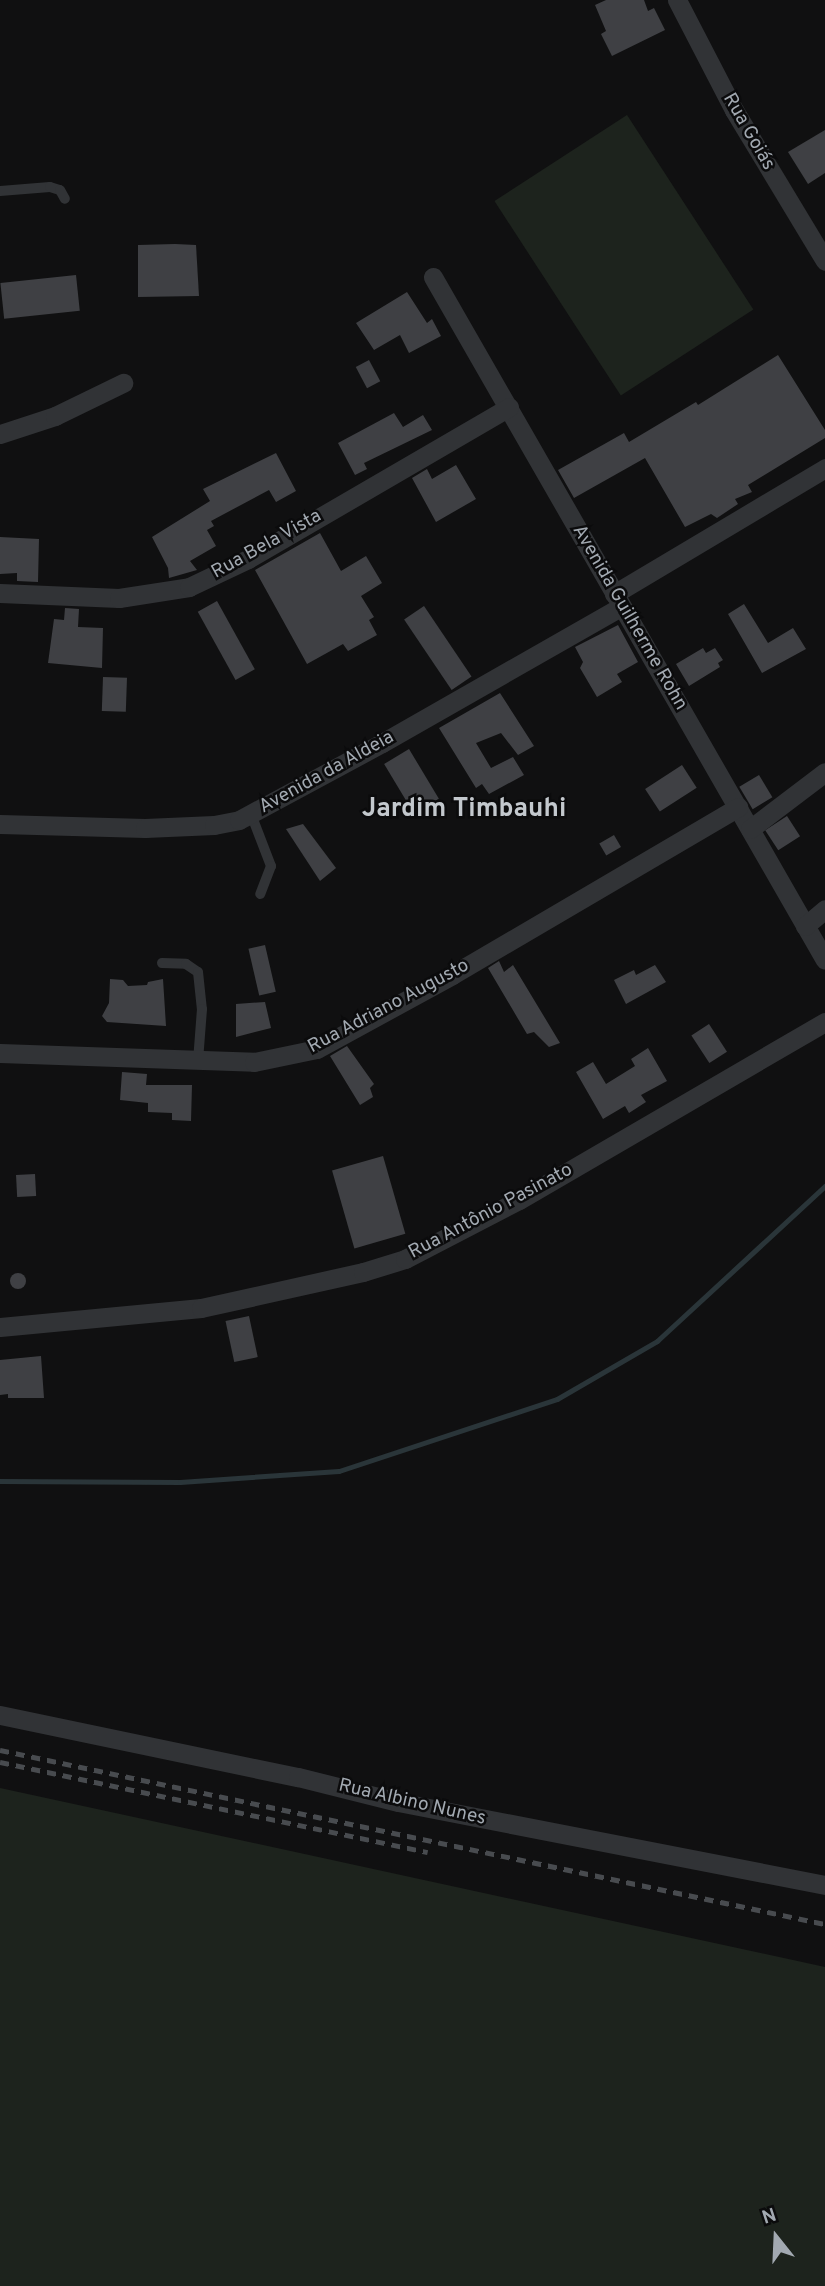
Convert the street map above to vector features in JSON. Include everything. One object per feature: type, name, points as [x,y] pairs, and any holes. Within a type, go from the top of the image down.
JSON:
[{"type":"street","name":"Rua Goiás","points":[[677,0],[734,110],[825,261]]},
{"type":"street","name":"Avenida Guilherme Rohn","points":[[433,277],[825,960]]},
{"type":"street","points":[[0,434],[55,416],[123,383]]},
{"type":"street","name":"Rua Bela Vista","points":[[0,593],[120,598],[189,587],[259,552],[509,407]]},
{"type":"street","name":"Avenida da Aldeia","points":[[0,824],[185,827],[214,825],[251,814],[618,600],[825,468]]},
{"type":"street","points":[[750,829],[825,772]]},
{"type":"street","name":"Rua Adriano Augusto","points":[[0,1053],[254,1062],[317,1049],[452,975],[738,807]]},
{"type":"street","points":[[805,926],[825,909]]},
{"type":"street","name":"Rua Antônio Pasinato","points":[[0,1327],[201,1308],[350,1275],[405,1259],[519,1200],[825,1022]]},
{"type":"street","name":"Rua Albino Nunes","points":[[0,1715],[298,1777],[398,1802],[825,1885]]},
{"type":"lane","points":[[0,191],[50,187],[60,190],[65,199]]},
{"type":"lane","points":[[251,814],[271,866],[260,894]]},
{"type":"lane","points":[[162,963],[186,964],[198,972],[202,1009],[198,1061]]},
{"type":"shaded area","points":[[627,115],[753,310],[621,396],[494,201]]},
{"type":"shaded area","points":[[0,1788],[825,1967],[825,2286],[0,2286]]},
{"type":"building","points":[[606,0],[644,0],[648,11],[654,8],[665,30],[612,56],[601,34],[606,31],[595,5]]},
{"type":"building","points":[[825,130],[825,173],[808,184],[788,152]]},
{"type":"building","points":[[138,245],[196,245],[199,296],[138,297]]},
{"type":"building","points":[[76,275],[80,311],[4,319],[0,283]]},
{"type":"building","points":[[407,292],[427,323],[432,319],[441,336],[409,353],[400,335],[374,350],[356,323]]},
{"type":"building","points":[[778,355],[825,430],[825,438],[748,485],[752,492],[735,499],[738,504],[717,518],[711,514],[685,527],[645,458],[574,498],[558,470],[624,433],[629,442],[696,402],[698,405]]},
{"type":"building","points":[[369,360],[380,381],[367,388],[356,367]]},
{"type":"building","points":[[394,413],[403,427],[423,415],[432,430],[364,463],[367,469],[355,475],[338,443]]},
{"type":"building","points":[[276,453],[296,491],[276,502],[269,490],[211,521],[214,526],[207,530],[216,546],[190,561],[197,570],[169,578],[168,568],[152,537],[210,501],[203,489]]},
{"type":"building","points":[[456,465],[476,499],[436,522],[412,478],[427,469],[432,479]]},
{"type":"building","points":[[320,533],[341,571],[366,556],[382,583],[361,596],[374,617],[369,620],[377,635],[348,651],[343,644],[307,664],[255,570]]},
{"type":"building","points":[[0,537],[39,539],[38,582],[17,581],[17,573],[0,574]]},
{"type":"building","points":[[217,601],[255,669],[236,680],[198,612]]},
{"type":"building","points":[[744,604],[768,643],[793,628],[806,649],[762,673],[728,614]]},
{"type":"building","points":[[424,606],[472,676],[452,690],[404,619]]},
{"type":"building","points":[[65,608],[79,609],[78,627],[103,628],[102,668],[48,663],[54,619],[64,620]]},
{"type":"building","points":[[618,625],[638,662],[617,674],[622,682],[597,697],[580,668],[583,662],[575,647]]},
{"type":"building","points":[[703,648],[706,653],[715,648],[723,660],[718,663],[720,667],[689,686],[676,664]]},
{"type":"building","points":[[103,677],[127,678],[126,712],[102,711]]},
{"type":"building","points":[[500,693],[534,746],[518,755],[501,733],[476,743],[491,768],[513,757],[524,775],[489,794],[482,784],[476,788],[439,728]]},
{"type":"building","points":[[409,749],[439,799],[414,814],[384,764]]},
{"type":"building","points":[[682,765],[697,788],[660,812],[645,789]]},
{"type":"building","points":[[759,775],[772,797],[753,809],[739,787]]},
{"type":"building","points":[[787,816],[800,836],[778,850],[765,830]]},
{"type":"building","points":[[303,824],[336,868],[320,881],[286,829]]},
{"type":"building","points":[[614,835],[621,847],[606,856],[599,844]]},
{"type":"building","points":[[265,945],[276,992],[259,996],[248,949]]},
{"type":"building","points":[[499,961],[504,972],[513,965],[560,1043],[549,1047],[534,1032],[527,1034],[488,968]]},
{"type":"building","points":[[655,965],[666,982],[626,1004],[614,980],[634,970],[636,975]]},
{"type":"building","points":[[110,979],[123,980],[128,986],[147,985],[148,982],[163,979],[166,1026],[107,1022],[102,1016],[109,1003]]},
{"type":"building","points":[[265,1002],[271,1028],[236,1037],[236,1004]]},
{"type":"building","points":[[709,1024],[727,1052],[709,1063],[691,1035]]},
{"type":"building","points":[[347,1046],[374,1084],[370,1088],[373,1097],[360,1105],[330,1056]]},
{"type":"building","points":[[648,1048],[667,1081],[641,1095],[646,1102],[629,1113],[625,1106],[603,1119],[576,1072],[593,1062],[606,1084],[635,1066],[631,1059]]},
{"type":"building","points":[[122,1072],[147,1074],[146,1085],[192,1085],[191,1121],[172,1120],[172,1113],[148,1112],[148,1103],[120,1100]]},
{"type":"building","points":[[383,1156],[405,1234],[354,1248],[332,1171]]},
{"type":"building","points":[[35,1174],[36,1196],[17,1197],[16,1175]]},
{"type":"building","points":[[15,1273],[21,1273],[26,1281],[24,1287],[15,1289],[10,1284],[10,1278]]},
{"type":"building","points":[[249,1316],[258,1357],[234,1362],[226,1321]]},
{"type":"building","points":[[41,1356],[44,1398],[8,1398],[8,1394],[0,1395],[0,1360]]},
{"type":"waterway","points":[[0,1481],[180,1482],[339,1471],[557,1399],[657,1341],[825,1186]]},
{"type":"railway","points":[[0,1750],[825,1924]]},
{"type":"railway","points":[[0,1762],[428,1852]]},
{"type":"district","name":"Jardim Timbauhi","points":[[464,810]]}]
